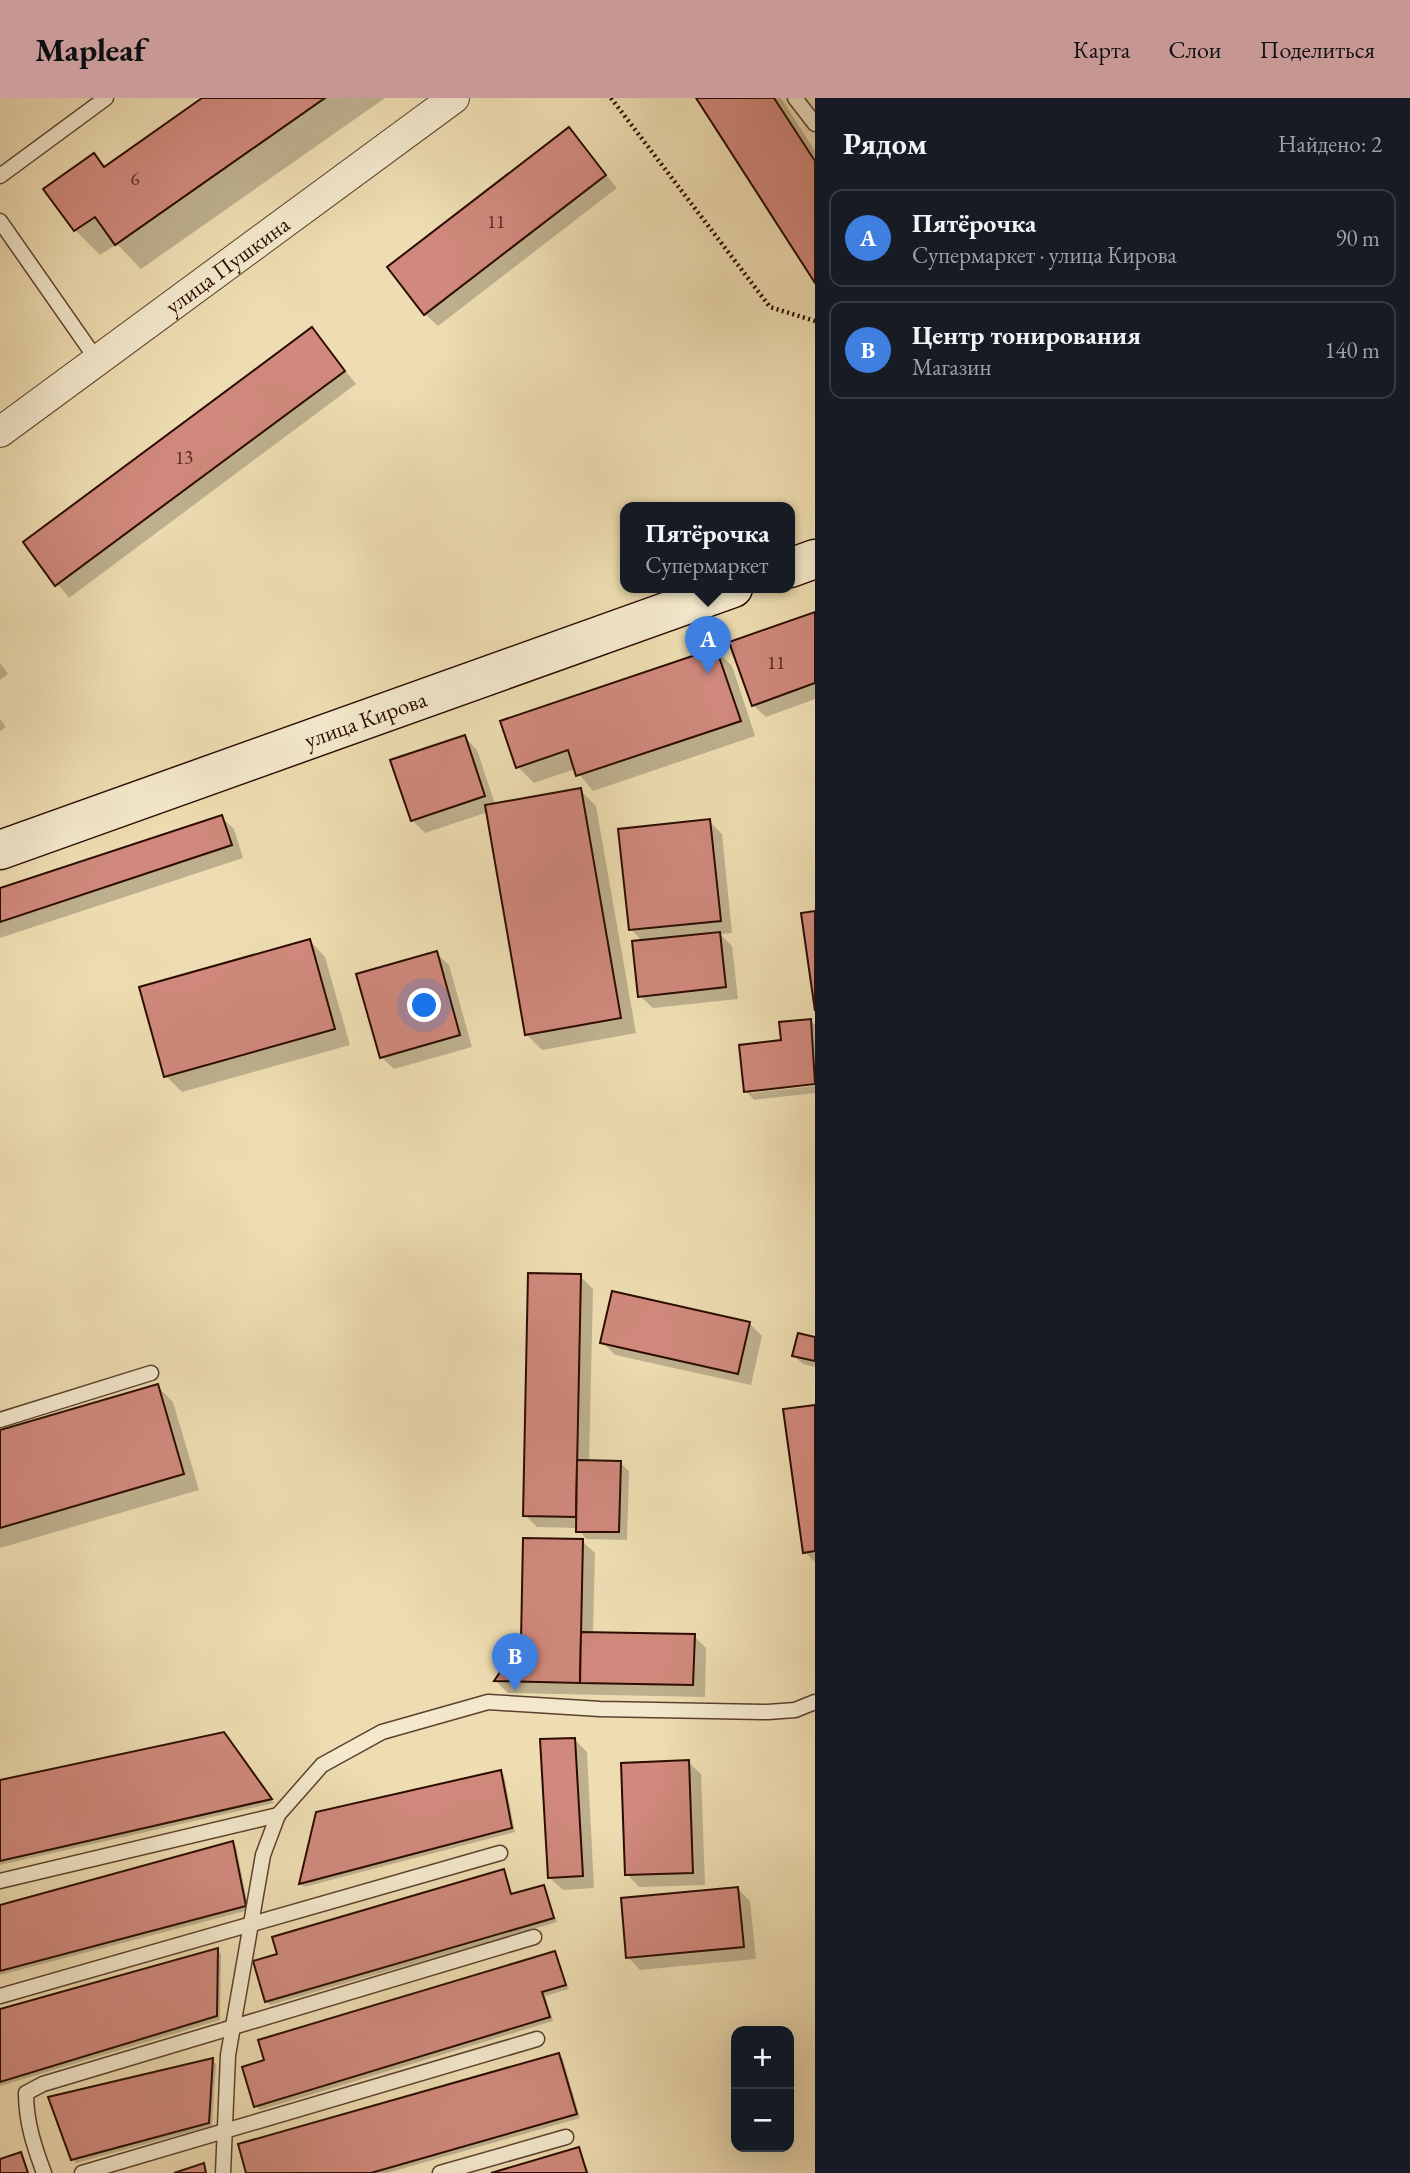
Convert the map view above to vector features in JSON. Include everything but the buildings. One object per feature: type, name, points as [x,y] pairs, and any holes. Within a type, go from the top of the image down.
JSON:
[{"type":"street","name":"улица Пушкина","points":[[0,432],[454,98]]},
{"type":"street","points":[[795,566],[815,559]]},
{"type":"street","name":"улица Кирова","points":[[0,850],[719,593]]},
{"type":"lane","points":[[0,176],[106,98]]},
{"type":"lane","points":[[795,98],[815,124]]},
{"type":"lane","points":[[0,221],[97,360]]},
{"type":"lane","points":[[0,1420],[150,1373]]},
{"type":"lane","points":[[223,2173],[229,2055],[263,1855],[278,1815],[322,1765],[382,1732],[488,1702],[600,1709],[768,1712],[795,1710],[815,1702]]},
{"type":"lane","points":[[0,1881],[278,1815]]},
{"type":"lane","points":[[0,1996],[250,1927],[500,1853]]},
{"type":"lane","points":[[44,2173],[29,2132],[26,2093],[43,2084],[534,1937]]},
{"type":"lane","points":[[82,2173],[537,2039]]},
{"type":"lane","points":[[439,2173],[566,2137]]},
{"type":"path","points":[[611,98],[770,307],[815,321]]},
{"type":"place","name":"Пятёрочка","points":[[708,674]]},
{"type":"place","name":"Центр тонирования","points":[[515,1691]]}]
